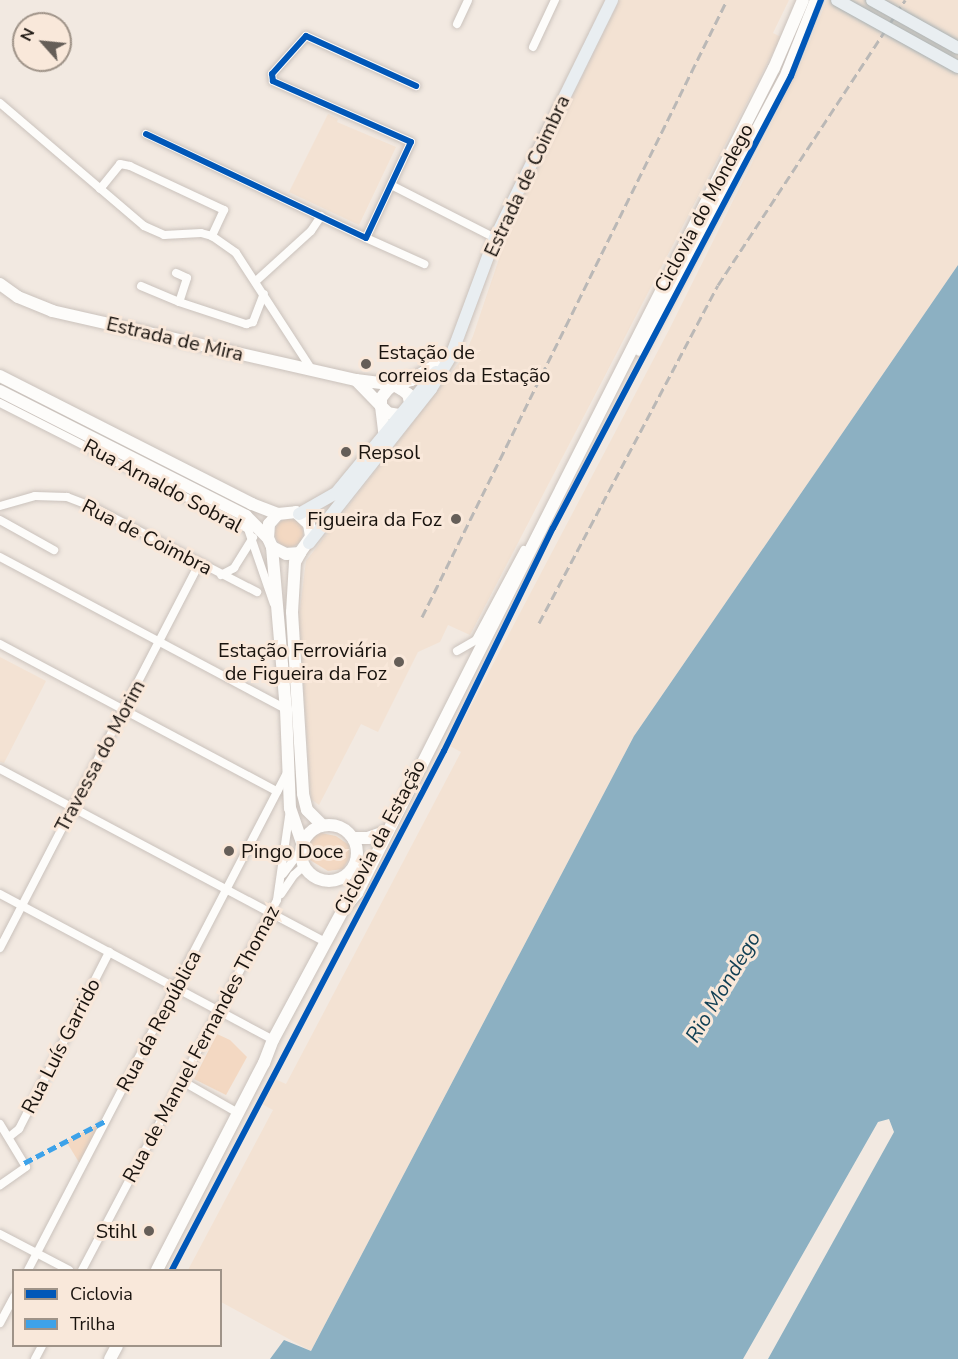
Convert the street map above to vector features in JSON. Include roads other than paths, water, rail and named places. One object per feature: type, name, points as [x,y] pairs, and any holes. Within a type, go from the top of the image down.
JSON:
[{"type":"main road","name":"Estrada de Coimbra","points":[[452,356],[495,238],[612,0]]},
{"type":"main road","points":[[344,908],[357,893],[544,524],[774,68],[803,0]]},
{"type":"main road","points":[[544,524],[698,244],[787,73],[816,0]]},
{"type":"main road","points":[[837,0],[958,67]]},
{"type":"main road","points":[[872,0],[958,48]]},
{"type":"main road","name":"Estrada de Mira","points":[[0,284],[18,297],[52,311],[356,380],[394,385]]},
{"type":"main road","points":[[384,432],[381,398],[394,385],[411,380],[452,356]]},
{"type":"main road","points":[[158,1269],[273,1040],[352,892],[357,844],[353,838],[339,828],[322,825],[307,810],[303,794],[292,612],[295,562],[404,415],[410,403],[452,356]]},
{"type":"main road","points":[[299,513],[336,493],[384,432],[431,389],[452,356]]},
{"type":"main road","points":[[0,376],[242,499],[278,514]]},
{"type":"main road","points":[[356,380],[388,413],[404,415]]},
{"type":"main road","points":[[394,385],[405,391],[410,403]]},
{"type":"main road","points":[[0,391],[246,516],[270,543],[286,554],[300,553]]},
{"type":"main road","points":[[309,543],[309,524],[299,513],[290,511],[278,514],[269,524],[286,709],[290,808],[304,866],[320,878],[334,881],[343,879],[387,831]]},
{"type":"main road","points":[[300,848],[310,832],[322,825]]},
{"type":"main road","points":[[353,838],[368,838],[387,831]]},
{"type":"main road","points":[[334,881],[346,898],[344,908]]},
{"type":"street","points":[[457,24],[468,0]]},
{"type":"street","points":[[533,47],[555,0]]},
{"type":"street","points":[[366,238],[393,186],[411,142],[273,81],[272,74],[306,36],[416,86]]},
{"type":"street","points":[[0,103],[144,226],[164,235],[201,233],[212,236],[236,253],[256,280],[312,370]]},
{"type":"street","points":[[146,134],[424,264]]},
{"type":"street","points":[[100,189],[120,164],[130,166],[224,210],[212,236]]},
{"type":"street","points":[[393,186],[495,238]]},
{"type":"street","points":[[256,280],[311,231],[321,216]]},
{"type":"street","points":[[176,273],[187,278],[179,302]]},
{"type":"street","points":[[141,286],[179,302],[251,323],[264,294]]},
{"type":"street","name":"Rua Arnaldo Sobral","points":[[0,403],[248,529],[277,612]]},
{"type":"street","name":"Rua de Coimbra","points":[[0,506],[35,496],[67,496],[93,507],[199,564],[257,592]]},
{"type":"street","points":[[0,520],[54,550]]},
{"type":"street","points":[[457,651],[476,640],[529,541],[544,524]]},
{"type":"street","points":[[221,575],[234,568],[253,538]]},
{"type":"street","points":[[0,557],[286,709]]},
{"type":"street","name":"Travessa do Morim","points":[[0,948],[160,644],[199,564]]},
{"type":"street","points":[[0,644],[277,791]]},
{"type":"street","points":[[0,769],[326,942]]},
{"type":"street","name":"Rua da República","points":[[29,1269],[288,770]]},
{"type":"street","name":"Rua de Manuel Fernandes Thomaz","points":[[83,1269],[277,900],[283,874],[290,808]]},
{"type":"street","points":[[283,874],[300,848]]},
{"type":"street","points":[[277,900],[294,875],[304,866]]},
{"type":"street","points":[[0,894],[273,1040]]},
{"type":"street","name":"Rua Luís Garrido","points":[[9,1137],[19,1129],[109,952]]},
{"type":"street","points":[[182,1082],[238,1113]]},
{"type":"street","points":[[0,1124],[26,1167],[0,1185]]},
{"type":"street","points":[[0,1234],[36,1255],[67,1269]]},
{"type":"street","points":[[0,1323],[12,1301]]},
{"type":"water","name":"Rio Mondego","points":[[958,265],[958,1359],[768,1359],[894,1132],[889,1119],[878,1122],[743,1359],[270,1359],[284,1340],[311,1351],[634,736]]},
{"type":"railway","points":[[422,617],[727,0]]},
{"type":"railway","points":[[539,623],[718,285],[905,0]]},
{"type":"place","name":"Estação de correios da Estação","points":[[366,364]]},
{"type":"place","name":"Repsol","points":[[346,452]]},
{"type":"place","name":"Figueira da Foz","points":[[456,519]]},
{"type":"place","name":"Estação Ferroviária de Figueira da Foz","points":[[399,662]]},
{"type":"place","name":"Pingo Doce","points":[[229,851]]},
{"type":"place","name":"Stihl","points":[[149,1231]]}]
